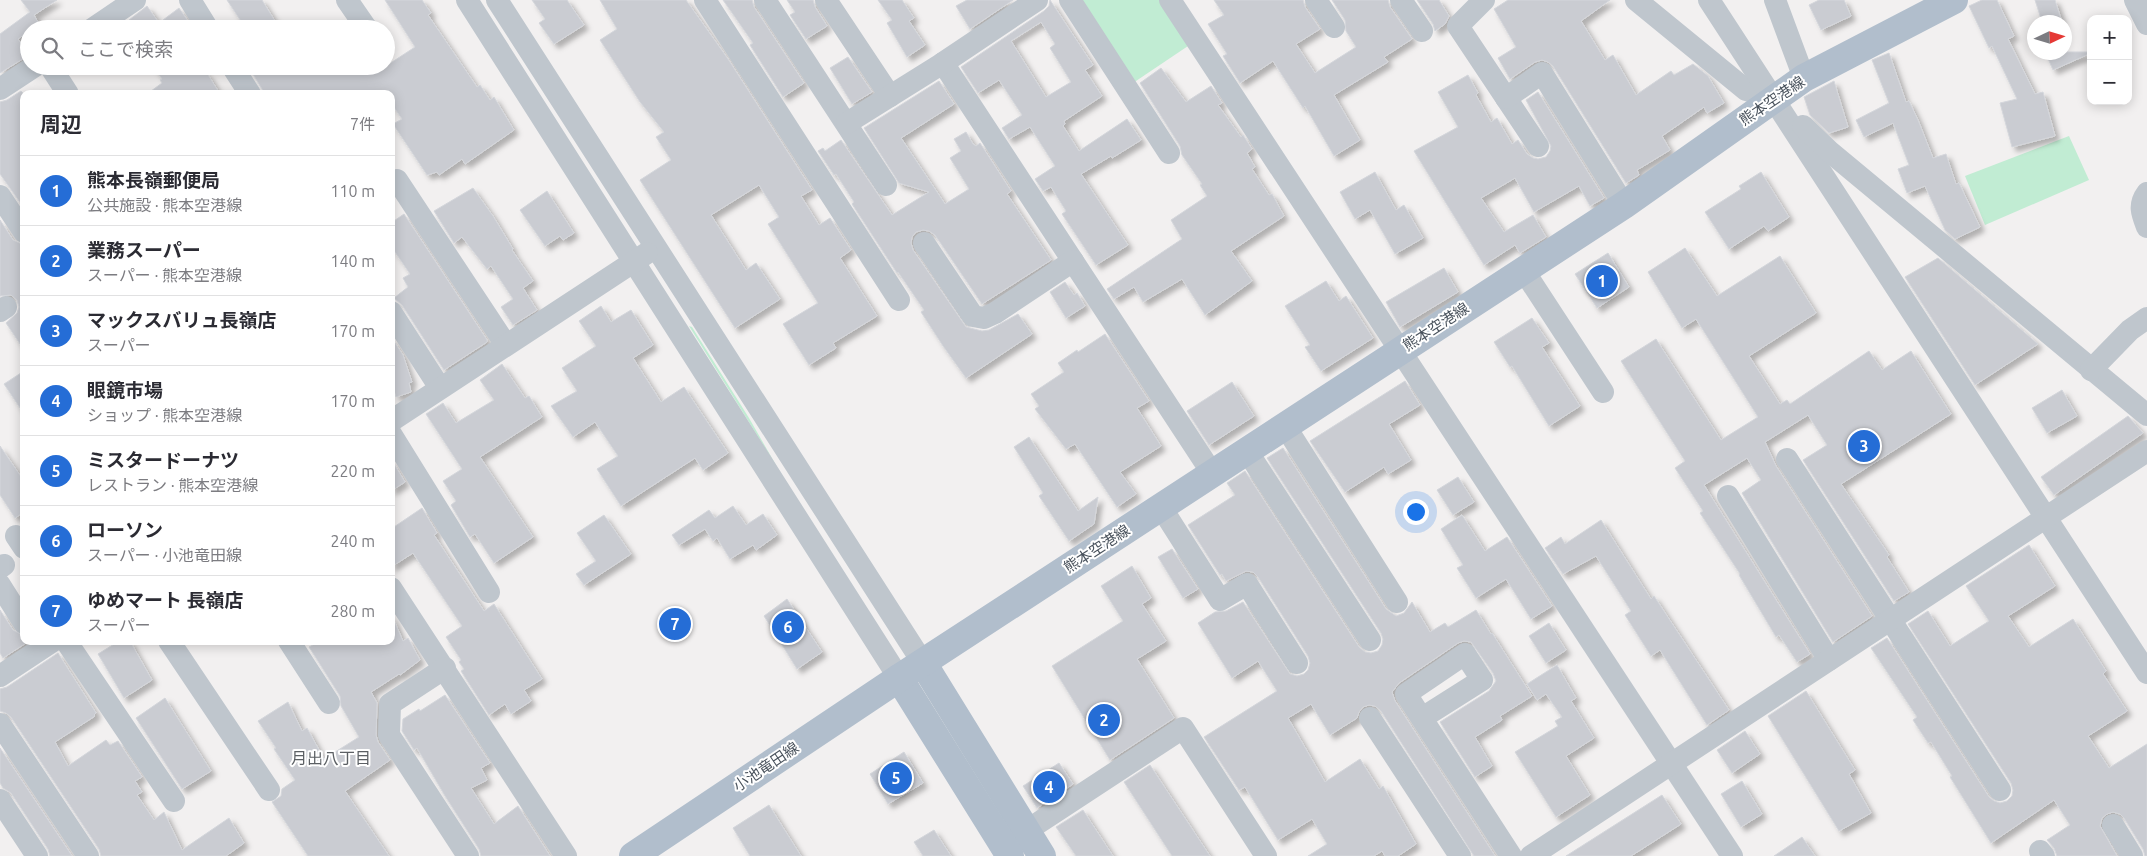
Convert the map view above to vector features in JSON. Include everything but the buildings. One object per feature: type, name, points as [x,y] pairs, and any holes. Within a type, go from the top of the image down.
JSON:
[{"type":"main road","name":"熊本空港線","points":[[899,678],[1624,204],[1804,78],[1954,0]]},
{"type":"main road","points":[[923,663],[1042,856]]},
{"type":"main road","points":[[899,678],[1010,856]]},
{"type":"main road","name":"小池竜田線","points":[[633,856],[899,678]]},
{"type":"street","points":[[105,20],[135,0]]},
{"type":"street","points":[[190,0],[202,20]]},
{"type":"street","points":[[347,0],[361,20]]},
{"type":"street","points":[[467,0],[899,678]]},
{"type":"street","points":[[497,0],[923,663]]},
{"type":"street","points":[[705,0],[900,300]]},
{"type":"street","points":[[765,0],[886,185]]},
{"type":"street","points":[[826,0],[890,96]]},
{"type":"street","points":[[1070,0],[1169,154]]},
{"type":"street","points":[[1170,0],[1732,856]]},
{"type":"street","points":[[1316,0],[1334,27]]},
{"type":"street","points":[[1401,0],[1422,31]]},
{"type":"street","points":[[1484,0],[1458,26],[1538,146]]},
{"type":"street","points":[[1636,0],[1746,90],[1774,98],[1829,151],[2147,415]]},
{"type":"street","points":[[1708,0],[1774,98],[2147,674]]},
{"type":"street","points":[[1775,0],[1804,78]]},
{"type":"street","points":[[2135,0],[2147,24]]},
{"type":"street","points":[[847,123],[943,63],[1033,1]]},
{"type":"street","points":[[943,63],[1212,473]]},
{"type":"street","points":[[1506,98],[1542,73],[1624,204]]},
{"type":"street","points":[[0,89],[21,75]]},
{"type":"street","points":[[56,75],[65,90]]},
{"type":"street","points":[[238,75],[247,90]]},
{"type":"street","points":[[397,180],[506,345]]},
{"type":"street","points":[[2147,193],[2141,203],[2141,211],[2147,227]]},
{"type":"street","points":[[0,196],[20,226]]},
{"type":"street","points":[[924,243],[973,316],[984,318],[995,314],[1073,261]]},
{"type":"street","points":[[395,418],[656,247]]},
{"type":"street","points":[[1524,270],[1603,392]]},
{"type":"street","points":[[395,318],[440,388]]},
{"type":"street","points":[[2091,370],[2130,330],[2147,318]]},
{"type":"street","points":[[1285,426],[1397,602]]},
{"type":"street","points":[[395,440],[489,592]]},
{"type":"street","points":[[1531,856],[2147,450]]},
{"type":"street","points":[[1246,451],[1370,640]]},
{"type":"street","points":[[1787,460],[2000,790]]},
{"type":"street","points":[[1728,496],[1829,660]]},
{"type":"street","points":[[1162,507],[1220,600],[1247,584],[1297,663]]},
{"type":"street","points":[[1,573],[20,614]]},
{"type":"street","points":[[395,594],[566,856]]},
{"type":"street","points":[[0,676],[42,645]]},
{"type":"street","points":[[69,645],[174,801]]},
{"type":"street","points":[[173,645],[269,790]]},
{"type":"street","points":[[292,645],[328,702]]},
{"type":"street","points":[[444,668],[390,704],[389,734],[468,856]]},
{"type":"street","points":[[1370,718],[1460,856]]},
{"type":"street","points":[[1422,718],[1510,856]]},
{"type":"street","points":[[0,724],[97,855]]},
{"type":"street","points":[[1026,831],[1183,728],[1266,856]]},
{"type":"street","points":[[0,800],[37,856]]},
{"type":"street","points":[[2113,825],[2132,856]]},
{"type":"green space","points":[[1078,0],[1162,0],[1191,44],[1133,83]]},
{"type":"green space","points":[[2069,136],[2089,180],[1985,225],[1965,176]]},
{"type":"green space","points":[[689,326],[692,327],[749,418],[780,472]]},
{"type":"place","name":"熊本長嶺郵便局","points":[[1602,281]]},
{"type":"place","name":"マックスバリュ長嶺店","points":[[1864,446]]},
{"type":"place","name":"ゆめマート 長嶺店","points":[[675,624]]},
{"type":"place","name":"ローソン","points":[[788,627]]},
{"type":"place","name":"業務スーパー","points":[[1104,720]]},
{"type":"place","name":"ミスタードーナツ","points":[[896,778]]},
{"type":"place","name":"眼鏡市場","points":[[1049,787]]},
{"type":"district","name":"月出八丁目","points":[[331,758]]}]
